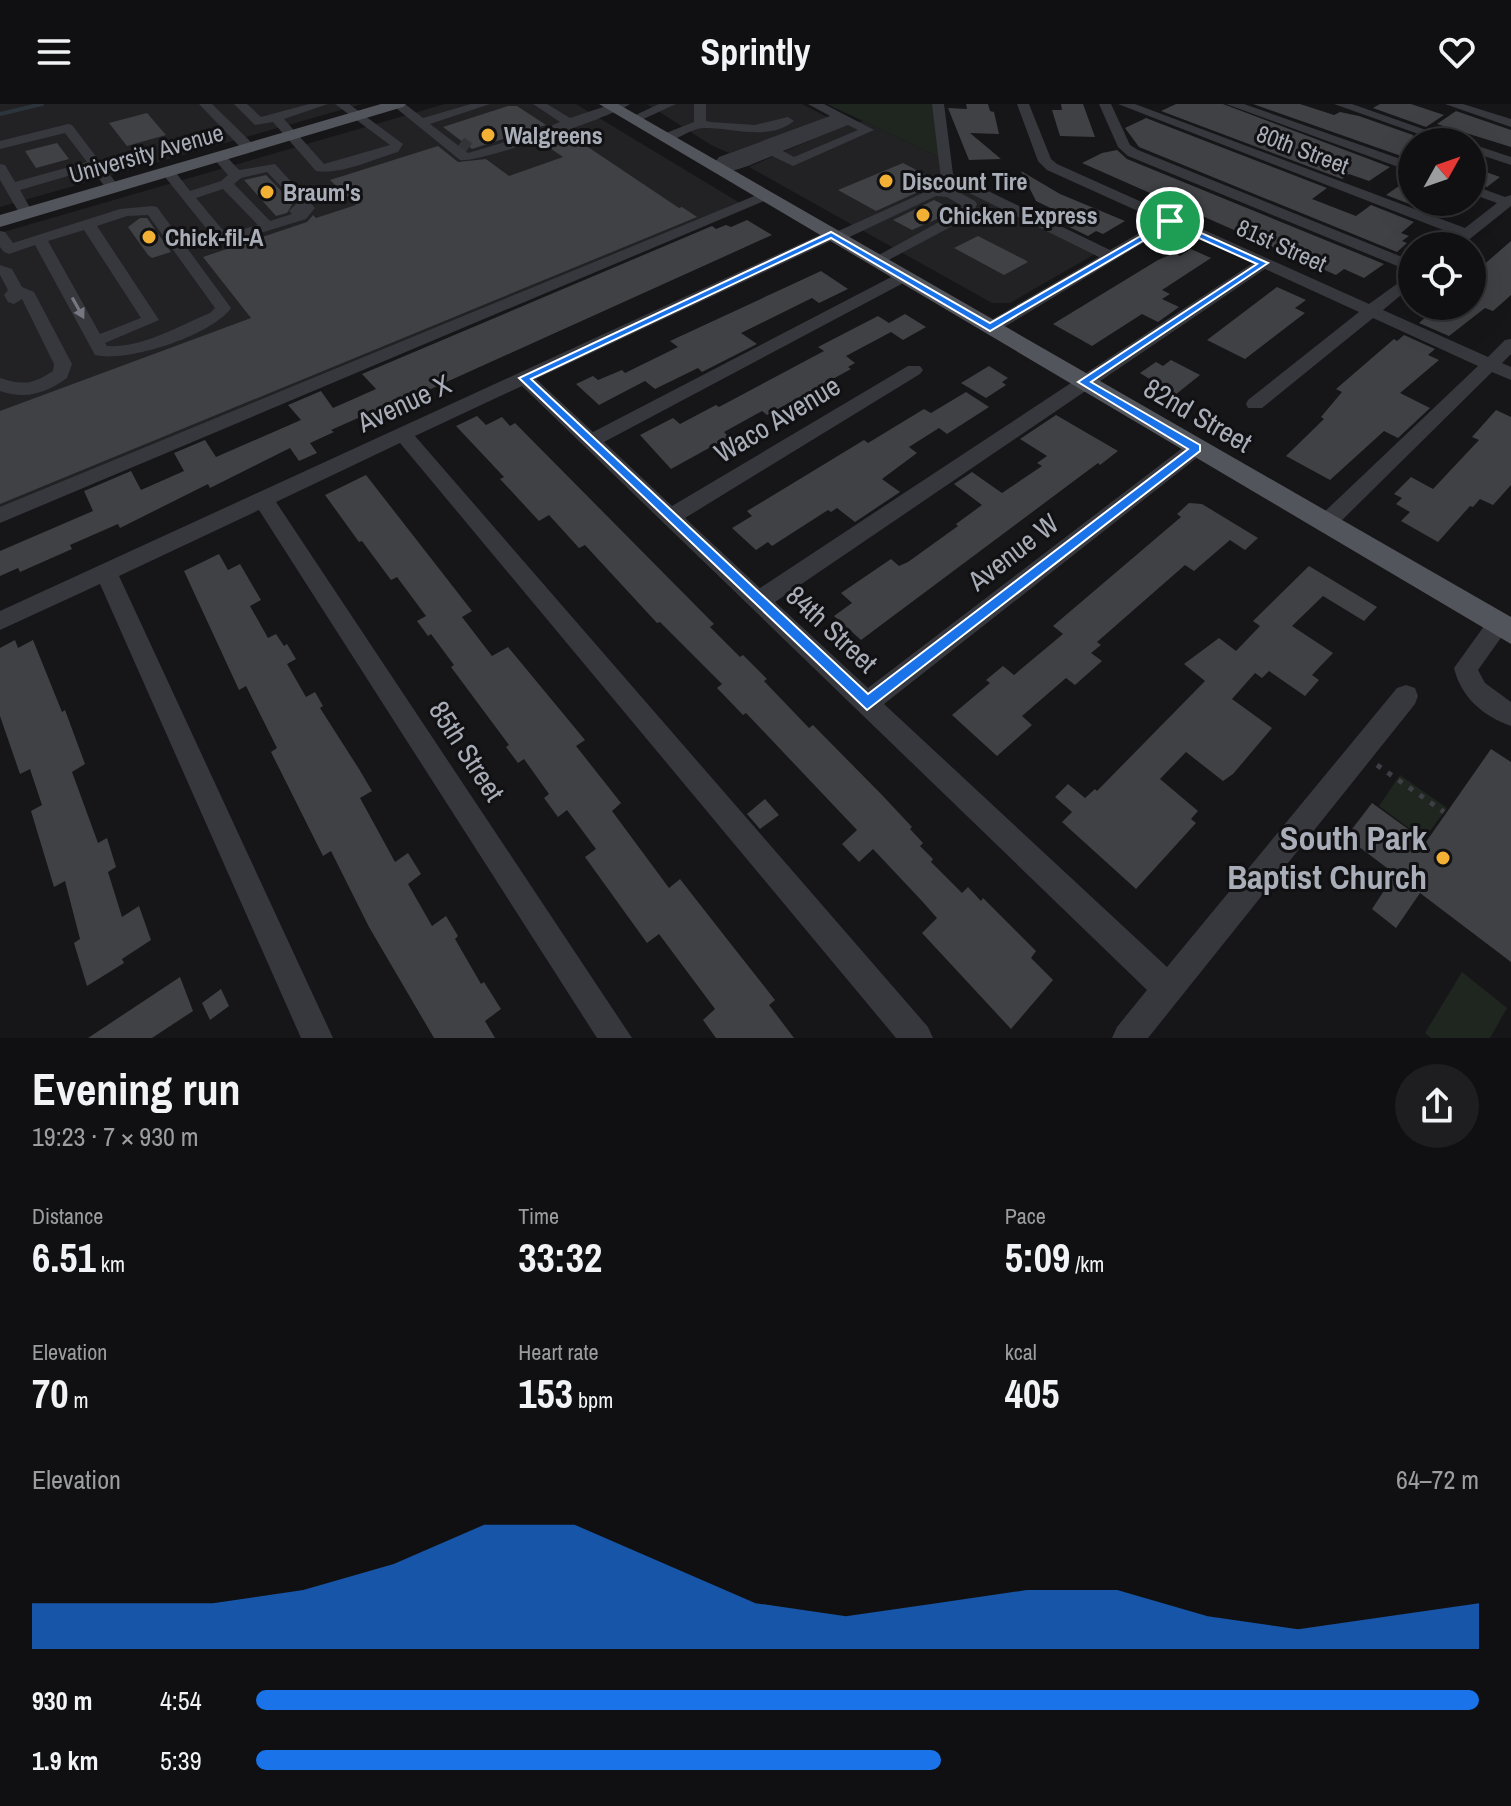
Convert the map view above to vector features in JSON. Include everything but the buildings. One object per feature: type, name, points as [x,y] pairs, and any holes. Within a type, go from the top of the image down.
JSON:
[{"type":"main road","name":"University Avenue","points":[[0,221],[397,104]]},
{"type":"main road","name":"82nd Street","points":[[619,109],[1505,629]]},
{"type":"street","points":[[205,104],[249,148]]},
{"type":"street","points":[[240,104],[259,122],[322,104]]},
{"type":"street","points":[[276,117],[321,168],[393,149],[397,144],[341,104]]},
{"type":"street","points":[[397,104],[438,136],[464,150],[486,154],[569,123],[619,109],[670,104]]},
{"type":"street","points":[[421,123],[484,104]]},
{"type":"street","points":[[539,104],[569,123]]},
{"type":"street","points":[[700,104],[700,124]]},
{"type":"street","points":[[938,104],[946,176],[1110,256]]},
{"type":"street","name":"81st Street","points":[[1023,104],[1045,161],[1052,167],[1511,374]]},
{"type":"street","points":[[1105,104],[1124,147],[1133,153],[1398,261]]},
{"type":"street","name":"80th Street","points":[[1124,104],[1462,232]]},
{"type":"street","points":[[1232,104],[1398,163]]},
{"type":"street","points":[[1340,104],[1412,128]]},
{"type":"street","points":[[1451,104],[1511,123]]},
{"type":"street","points":[[666,138],[700,124],[725,129],[765,130],[818,106],[868,130],[793,162],[768,148]]},
{"type":"street","points":[[717,168],[724,160],[768,148],[844,119]]},
{"type":"street","points":[[0,145],[68,128],[96,164],[125,212]]},
{"type":"street","points":[[1486,153],[1511,161]]},
{"type":"street","points":[[219,157],[231,179],[266,225]]},
{"type":"street","points":[[11,188],[96,164]]},
{"type":"street","points":[[168,172],[187,196],[223,240],[301,216],[308,208],[270,167],[187,196]]},
{"type":"street","points":[[1,171],[26,213]]},
{"type":"street","points":[[1486,193],[1509,200]]},
{"type":"street","points":[[0,515],[764,196]]},
{"type":"street","points":[[1469,232],[1509,200]]},
{"type":"street","points":[[3,245],[40,240],[125,212],[152,210],[223,308],[216,317],[131,350],[115,354],[101,351],[40,240]]},
{"type":"street","points":[[990,328],[1170,221]]},
{"type":"street","points":[[88,224],[151,320],[96,341]]},
{"type":"street","name":"Avenue X","points":[[0,621],[834,236],[897,229],[876,261]]},
{"type":"street","points":[[759,601],[1264,263]]},
{"type":"street","points":[[0,270],[6,272],[16,290],[28,295],[63,364],[61,374],[49,383],[19,392],[3,386]]},
{"type":"street","points":[[591,441],[903,277]]},
{"type":"street","points":[[1255,404],[1398,289]]},
{"type":"street","points":[[1325,524],[1511,344]]},
{"type":"street","name":"Waco Avenue","points":[[670,517],[914,370]]},
{"type":"street","name":"84th Street","points":[[524,378],[1168,989]]},
{"type":"street","points":[[403,434],[917,1038]]},
{"type":"street","name":"Avenue W","points":[[867,703],[1196,448]]},
{"type":"street","name":"85th Street","points":[[263,499],[616,1038]]},
{"type":"street","points":[[106,572],[317,1038]]},
{"type":"street","points":[[1505,629],[1466,668],[1469,683],[1481,696],[1511,715]]},
{"type":"street","points":[[1128,1038],[1406,696]]},
{"type":"path","points":[[1360,753],[1444,812]]},
{"type":"shaded area","points":[[0,104],[362,104],[0,207]]},
{"type":"shaded area","points":[[445,104],[576,104],[740,203],[0,511],[0,233]]},
{"type":"shaded area","points":[[647,104],[802,104],[829,118],[729,153]]},
{"type":"shaded area","points":[[827,104],[933,104],[939,157]]},
{"type":"shaded area","points":[[863,121],[939,157],[941,178],[1095,254],[1010,303],[992,303],[749,167],[843,126]]},
{"type":"shaded area","points":[[1400,775],[1447,808],[1424,839],[1379,806]]},
{"type":"shaded area","points":[[1462,972],[1507,1008],[1490,1038],[1431,1038],[1425,1033]]},
{"type":"waterway","points":[[0,114],[42,104]]},
{"type":"tunnel","points":[[460,143],[468,149]]},
{"type":"place","name":"Walgreens","points":[[488,135]]},
{"type":"place","name":"Discount Tire","points":[[886,181]]},
{"type":"place","name":"Braum's","points":[[267,192]]},
{"type":"place","name":"Chicken Express","points":[[923,215]]},
{"type":"place","name":"Chick-fil-A","points":[[149,237]]},
{"type":"place","name":"South Park Baptist Church","points":[[1443,858]]},
{"type":"route","points":[[1170,221],[1264,263],[1083,382],[1196,448],[867,703],[524,378],[831,235],[990,328],[1170,221]]}]
